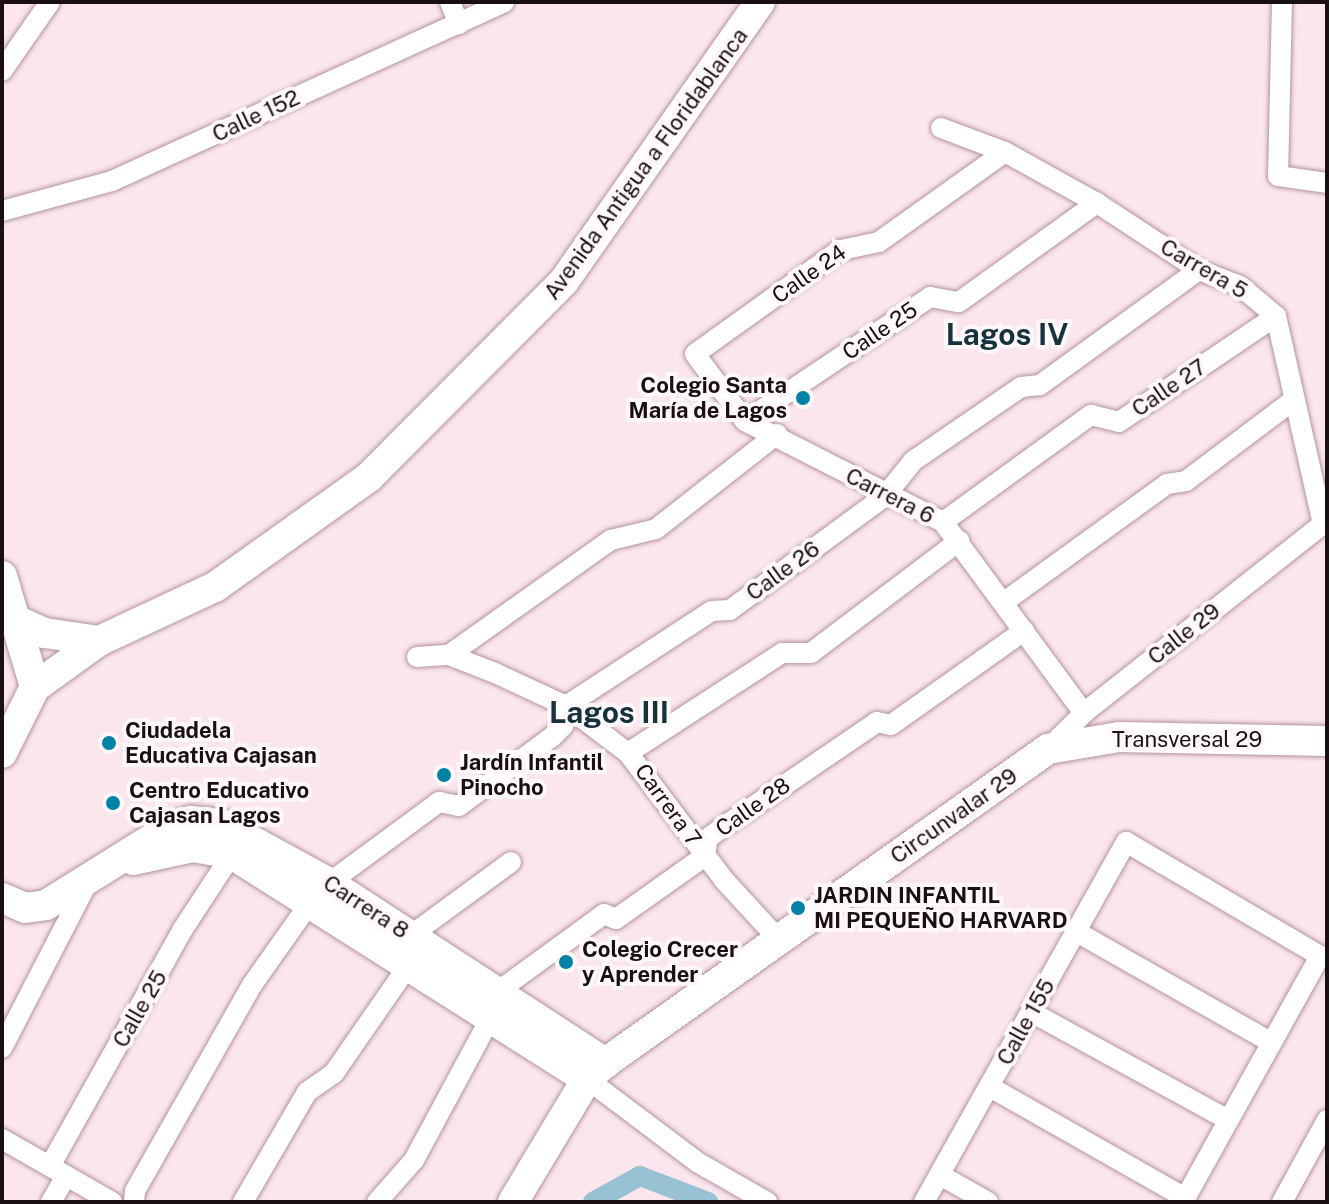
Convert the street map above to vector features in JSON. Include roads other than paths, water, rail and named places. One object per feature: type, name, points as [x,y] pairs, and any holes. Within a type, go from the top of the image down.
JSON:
[{"type":"street","points":[[2,71],[50,2]]},
{"type":"street","points":[[450,2],[459,24]]},
{"type":"street","name":"Calle 152","points":[[2,211],[112,181],[504,2]]},
{"type":"street","name":"Avenida Antigua a Floridablanca","points":[[99,641],[215,587],[380,466],[564,281],[760,2]]},
{"type":"street","points":[[1282,2],[1278,176],[1327,183]]},
{"type":"street","name":"Carrera 5","points":[[941,128],[1005,152],[1097,203],[1199,270],[1240,286],[1276,316]]},
{"type":"street","name":"Calle 24","points":[[745,421],[695,354],[840,250],[879,242],[1005,152]]},
{"type":"street","name":"Calle 25","points":[[745,421],[930,297],[959,302],[1097,203]]},
{"type":"street","name":"Calle 26","points":[[134,1202],[135,1191],[252,985],[320,891],[439,802],[459,806],[514,767],[563,726],[566,706],[712,611],[730,610],[885,496],[913,461],[1021,387],[1040,385],[1199,270]]},
{"type":"street","points":[[1004,602],[1167,484],[1186,481],[1295,399],[1276,316]]},
{"type":"street","name":"Calle 27","points":[[943,522],[1091,415],[1119,422],[1276,316]]},
{"type":"street","name":"Calle 29","points":[[1048,749],[1084,713],[1323,524],[1295,399]]},
{"type":"street","name":"Carrera 6","points":[[745,421],[777,434],[885,496],[943,522],[1084,713]]},
{"type":"street","points":[[417,657],[449,655],[611,540],[656,529],[777,434]]},
{"type":"street","points":[[628,753],[782,653],[811,653],[959,541]]},
{"type":"street","points":[[2,576],[35,687]]},
{"type":"street","points":[[13,619],[45,633],[99,641]]},
{"type":"street","name":"Calle 28","points":[[377,1202],[414,1160],[493,1006],[604,914],[616,919],[705,856],[708,838],[729,823],[877,722],[891,725],[1024,631]]},
{"type":"street","points":[[2,753],[35,687],[99,641]]},
{"type":"street","name":"Carrera 7","points":[[449,655],[566,706],[628,753],[705,856],[779,940]]},
{"type":"street","name":"Transversal 29","points":[[1048,749],[1119,737],[1327,741]]},
{"type":"street","name":"Circunvalar 29","points":[[513,1202],[596,1071],[1048,749]]},
{"type":"street","name":"Carrera 8","points":[[2,898],[25,908],[46,905],[87,883],[169,828],[191,821],[244,833],[320,891],[408,966],[493,1006],[596,1071]]},
{"type":"street","name":"Calle 155","points":[[924,1202],[1126,842],[1320,956],[1270,1042]]},
{"type":"street","name":"Carrera 8","points":[[115,864],[193,847],[232,854],[320,891],[410,936],[493,1006]]},
{"type":"street","name":"Calle 25","points":[[51,1202],[58,1171],[183,929],[232,854]]},
{"type":"street","points":[[410,936],[511,862]]},
{"type":"street","points":[[2,1048],[87,883]]},
{"type":"street","points":[[990,1087],[1184,1200],[1228,1120],[1270,1042],[1075,931]]},
{"type":"street","points":[[243,1202],[307,1092],[334,1073],[408,966]]},
{"type":"street","points":[[1031,1012],[1228,1120]]},
{"type":"street","points":[[596,1071],[697,1162],[767,1202]]},
{"type":"street","points":[[1282,1202],[1327,1120]]},
{"type":"street","points":[[2,1139],[112,1202]]},
{"type":"street","points":[[940,1175],[988,1202]]},
{"type":"waterway","points":[[593,1202],[640,1176],[708,1202]]},
{"type":"place","name":"Colegio Santa María de Lagos","points":[[803,398]]},
{"type":"place","name":"Ciudadela Educativa Cajasan","points":[[109,743]]},
{"type":"place","name":"Jardín Infantil Pinocho","points":[[444,775]]},
{"type":"place","name":"Centro Educativo Cajasan Lagos","points":[[113,803]]},
{"type":"place","name":"JARDIN INFANTIL MI PEQUEÑO HARVARD","points":[[798,908]]},
{"type":"place","name":"Colegio Crecer y Aprender","points":[[566,962]]},
{"type":"district","name":"Lagos IV","points":[[1007,334]]},
{"type":"district","name":"Lagos III","points":[[609,712]]}]
